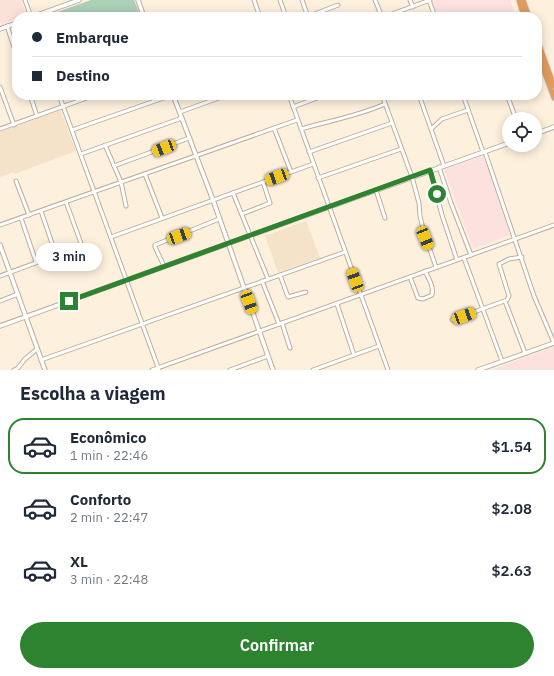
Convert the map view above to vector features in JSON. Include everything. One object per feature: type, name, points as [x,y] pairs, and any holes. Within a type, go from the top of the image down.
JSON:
[{"type":"highway","points":[[519,0],[523,12]]},
{"type":"highway","points":[[523,0],[527,12]]},
{"type":"highway","points":[[542,58],[554,86]]},
{"type":"highway","points":[[542,61],[554,98]]},
{"type":"street","points":[[25,0],[30,12]]},
{"type":"street","points":[[44,12],[67,2],[79,0]]},
{"type":"street","points":[[138,0],[142,12]]},
{"type":"street","points":[[254,0],[258,12]]},
{"type":"street","points":[[280,0],[284,12]]},
{"type":"street","points":[[302,0],[306,12]]},
{"type":"street","points":[[375,0],[381,12]]},
{"type":"street","points":[[410,0],[413,7]]},
{"type":"street","points":[[401,12],[430,0],[434,12]]},
{"type":"street","points":[[320,12],[338,5]]},
{"type":"street","points":[[0,29],[12,24]]},
{"type":"street","points":[[7,26],[12,41]]},
{"type":"street","points":[[0,87],[14,125]]},
{"type":"street","points":[[32,100],[37,116]]},
{"type":"street","points":[[61,100],[158,369]]},
{"type":"street","points":[[0,129],[82,100]]},
{"type":"street","points":[[72,130],[159,100]]},
{"type":"street","points":[[175,100],[213,200],[272,370]]},
{"type":"street","points":[[180,112],[213,100]]},
{"type":"street","points":[[291,100],[388,370]]},
{"type":"street","points":[[293,107],[312,100]]},
{"type":"street","points":[[384,100],[412,177],[419,203],[424,233],[436,267]]},
{"type":"street","points":[[421,100],[444,166]]},
{"type":"street","points":[[465,100],[516,239],[534,296],[554,343],[478,370]]},
{"type":"street","points":[[509,100],[513,112]]},
{"type":"street","points":[[301,129],[328,121],[354,116],[385,104]]},
{"type":"street","points":[[431,129],[442,119],[468,110]]},
{"type":"street","points":[[81,154],[182,118]]},
{"type":"street","points":[[0,225],[297,120]]},
{"type":"street","points":[[309,152],[392,123]]},
{"type":"street","points":[[542,131],[554,127]]},
{"type":"street","points":[[274,128],[291,172]]},
{"type":"street","points":[[114,166],[190,138]]},
{"type":"street","points":[[105,145],[121,182],[126,206]]},
{"type":"street","points":[[0,326],[430,170],[502,146]]},
{"type":"street","points":[[318,178],[402,149]]},
{"type":"street","points":[[111,237],[313,164]]},
{"type":"street","points":[[439,167],[471,255]]},
{"type":"street","points":[[430,170],[442,215],[457,260]]},
{"type":"street","points":[[145,174],[162,218]]},
{"type":"street","points":[[16,181],[29,215]]},
{"type":"street","points":[[242,214],[270,204],[263,182]]},
{"type":"street","points":[[376,190],[385,218]]},
{"type":"street","points":[[233,193],[268,279]]},
{"type":"street","points":[[0,276],[82,246],[66,202]]},
{"type":"street","points":[[41,211],[56,255]]},
{"type":"street","points":[[21,218],[36,262]]},
{"type":"street","points":[[164,266],[155,245],[219,219]]},
{"type":"street","points":[[152,370],[554,225]]},
{"type":"street","points":[[0,245],[45,370]]},
{"type":"street","points":[[41,360],[345,252]]},
{"type":"street","points":[[452,320],[509,299],[499,264],[509,259],[522,257]]},
{"type":"street","points":[[464,258],[502,362]]},
{"type":"street","points":[[410,277],[418,298],[423,299],[432,295],[433,292],[432,284],[425,271]]},
{"type":"street","points":[[280,275],[288,297],[306,292]]},
{"type":"street","points":[[262,281],[290,348]]},
{"type":"street","points":[[0,301],[18,294]]},
{"type":"street","points":[[505,301],[525,353]]},
{"type":"street","points":[[337,304],[354,355]]},
{"type":"street","points":[[313,370],[379,346]]},
{"type":"street","points":[[14,370],[18,368],[25,359],[37,349]]},
{"type":"street","points":[[230,370],[268,356]]},
{"type":"shaded area","points":[[0,0],[21,0],[26,12],[12,12],[12,21],[0,25]]},
{"type":"shaded area","points":[[437,0],[510,0],[514,12],[436,12],[432,2]]},
{"type":"shaded area","points":[[60,110],[76,151],[15,174],[14,172],[0,177],[0,132]]},
{"type":"shaded area","points":[[483,156],[497,190],[510,235],[473,249],[444,169]]},
{"type":"shaded area","points":[[306,221],[320,258],[278,272],[265,236]]},
{"type":"shaded area","points":[[554,347],[554,370],[491,370]]},
{"type":"green space","points":[[91,0],[134,0],[139,12],[57,12]]},
{"type":"route","points":[[69,301],[430,170],[437,194]]}]
